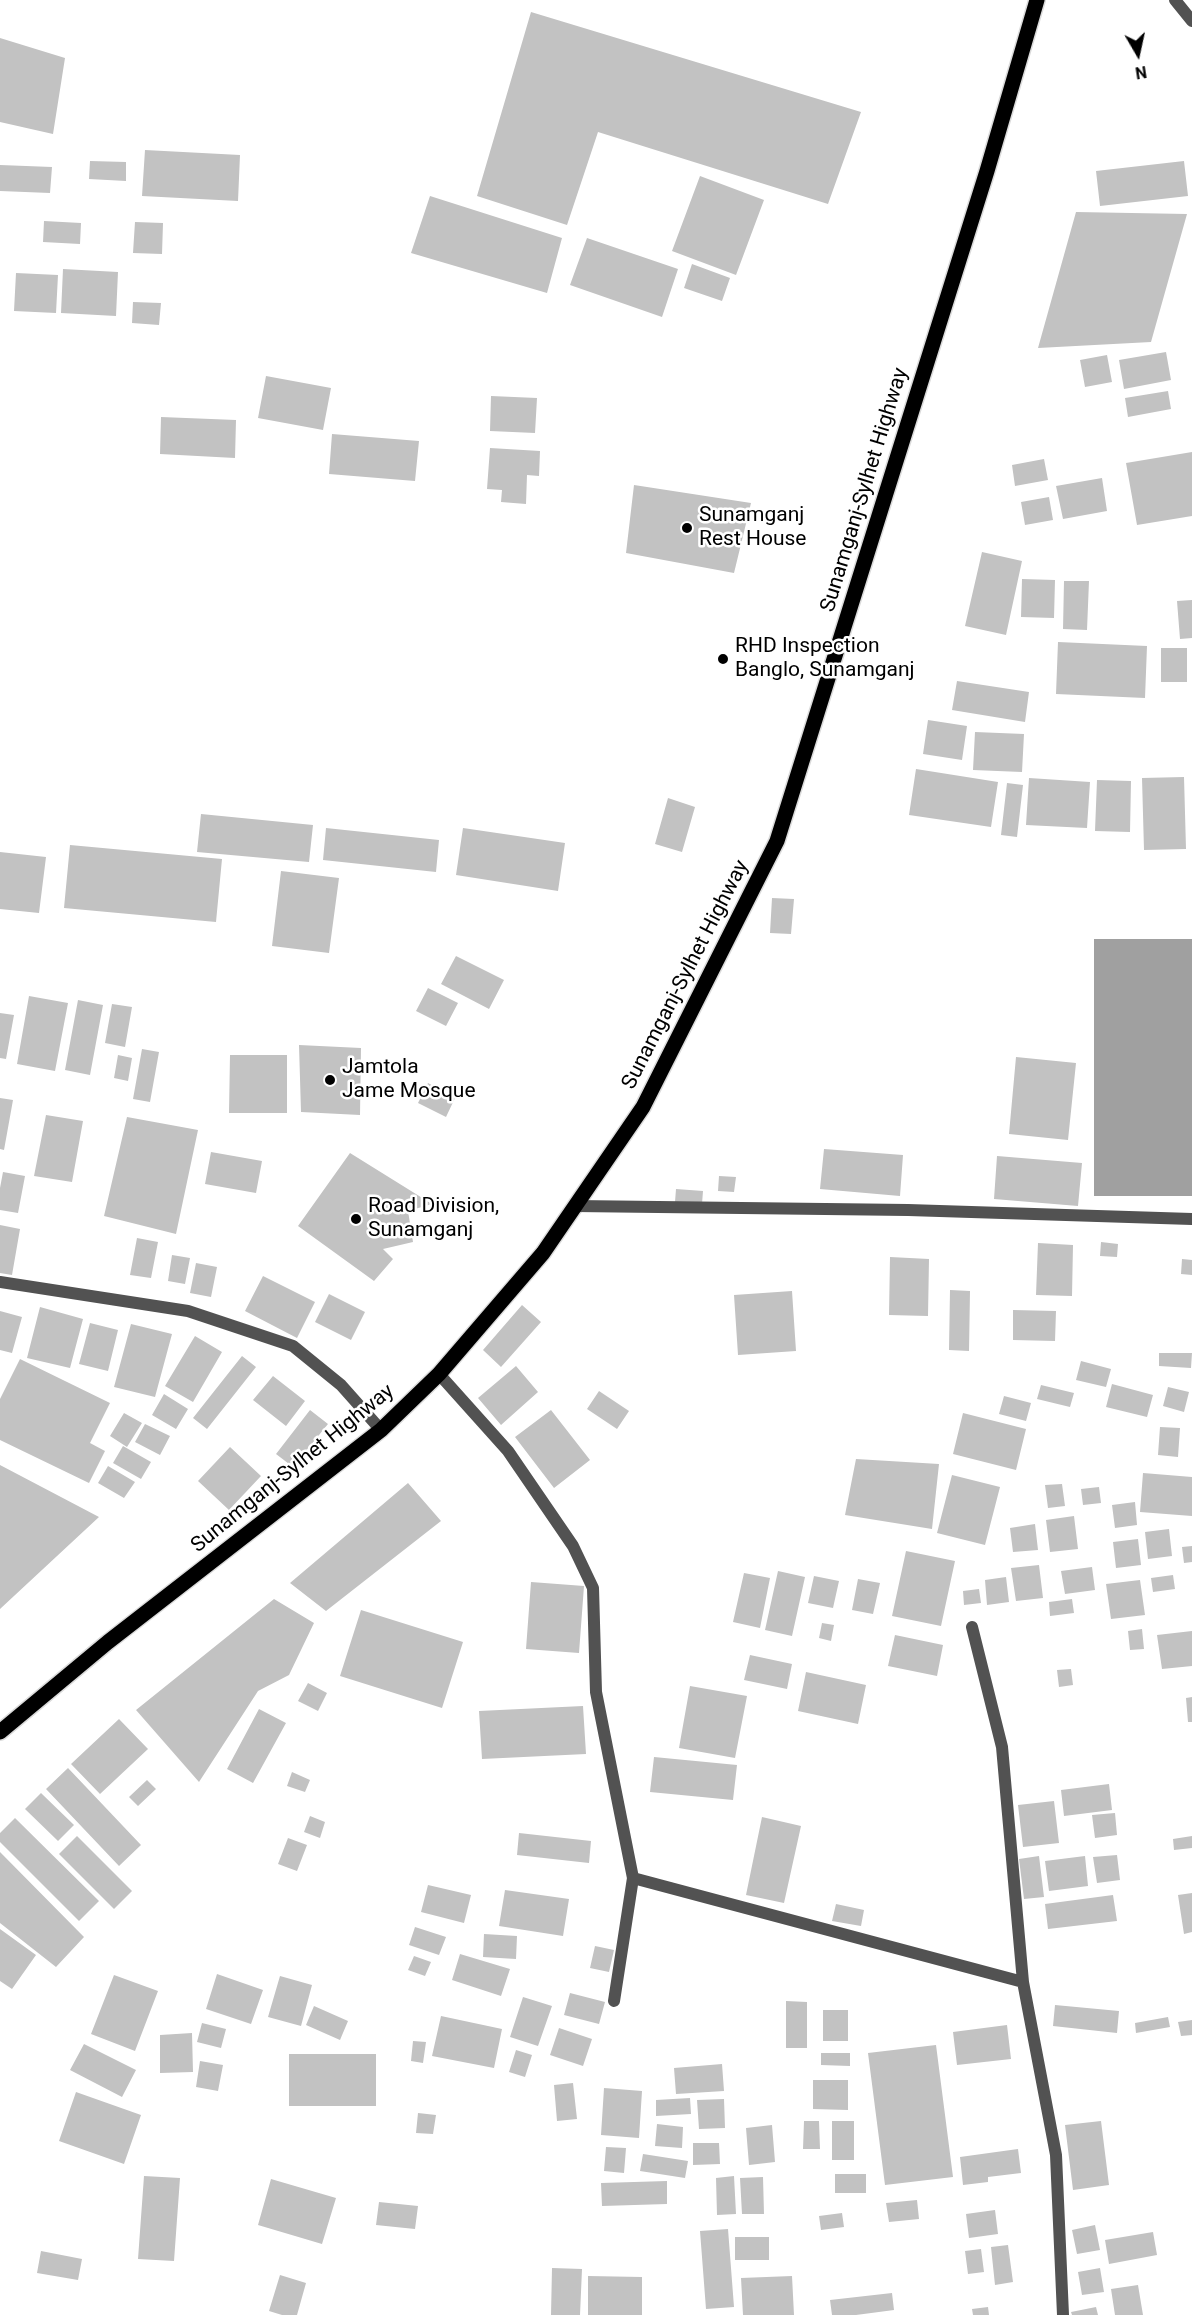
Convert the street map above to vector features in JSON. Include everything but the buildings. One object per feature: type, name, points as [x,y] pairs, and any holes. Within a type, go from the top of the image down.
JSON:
[{"type":"main road","name":"Sunamganj-Sylhet Highway","points":[[0,1732],[108,1642],[381,1430],[439,1374],[543,1253],[643,1107],[777,841],[987,171],[1037,0]]},
{"type":"street","points":[[1175,0],[1192,21]]},
{"type":"street","points":[[575,1206],[908,1210],[1192,1219]]},
{"type":"street","points":[[0,1282],[188,1311],[293,1346],[341,1385],[381,1430]]},
{"type":"street","points":[[439,1374],[508,1450],[573,1546],[593,1588],[596,1692],[633,1878],[614,2001]]},
{"type":"street","points":[[972,1626],[1002,1747],[1023,1982],[1056,2155],[1063,2315]]},
{"type":"street","points":[[633,1878],[1023,1982]]},
{"type":"shaded area","points":[[1094,939],[1192,939],[1192,1196],[1094,1196]]},
{"type":"place","name":"Sunamganj Rest House","points":[[687,528]]},
{"type":"place","name":"RHD Inspection Banglo, Sunamganj","points":[[723,659]]},
{"type":"place","name":"Jamtola Jame Mosque","points":[[330,1080]]},
{"type":"place","name":"Road Division, Sunamganj","points":[[356,1219]]}]
